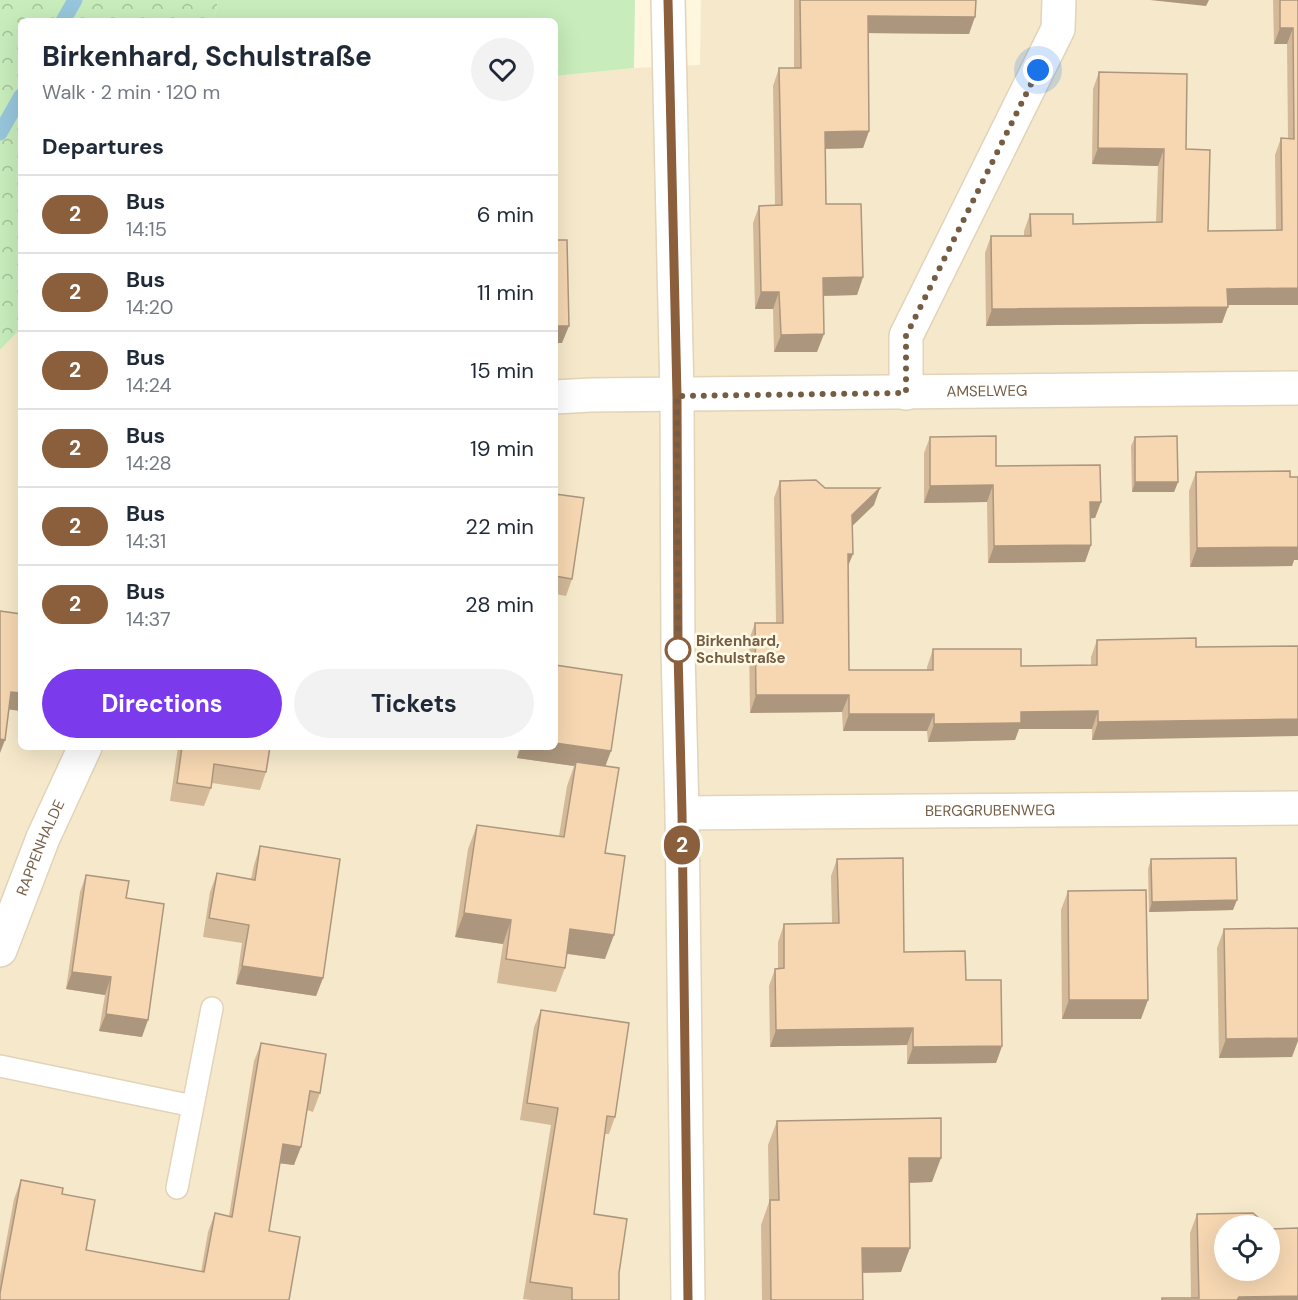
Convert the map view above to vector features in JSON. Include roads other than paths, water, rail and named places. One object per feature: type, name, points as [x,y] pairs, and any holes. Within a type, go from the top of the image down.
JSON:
[{"type":"street","points":[[668,0],[677,396],[678,651],[688,1300]]},
{"type":"street","points":[[906,393],[906,336],[1058,29],[1059,0]]},
{"type":"street","name":"AMSELWEG","points":[[677,396],[1298,388]]},
{"type":"street","points":[[558,398],[591,395],[677,396]]},
{"type":"street","name":"RAPPENHALDE","points":[[0,950],[43,838],[84,750]]},
{"type":"street","name":"BERGGRUBENWEG","points":[[682,813],[1298,808]]},
{"type":"lane","points":[[177,1188],[212,1008]]},
{"type":"lane","points":[[0,1066],[193,1106]]},
{"type":"waterway","points":[[65,18],[75,0]]},
{"type":"waterway","points":[[0,133],[18,101]]},
{"type":"place","name":"Birkenhard, Schulstraße","points":[[678,650]]}]
